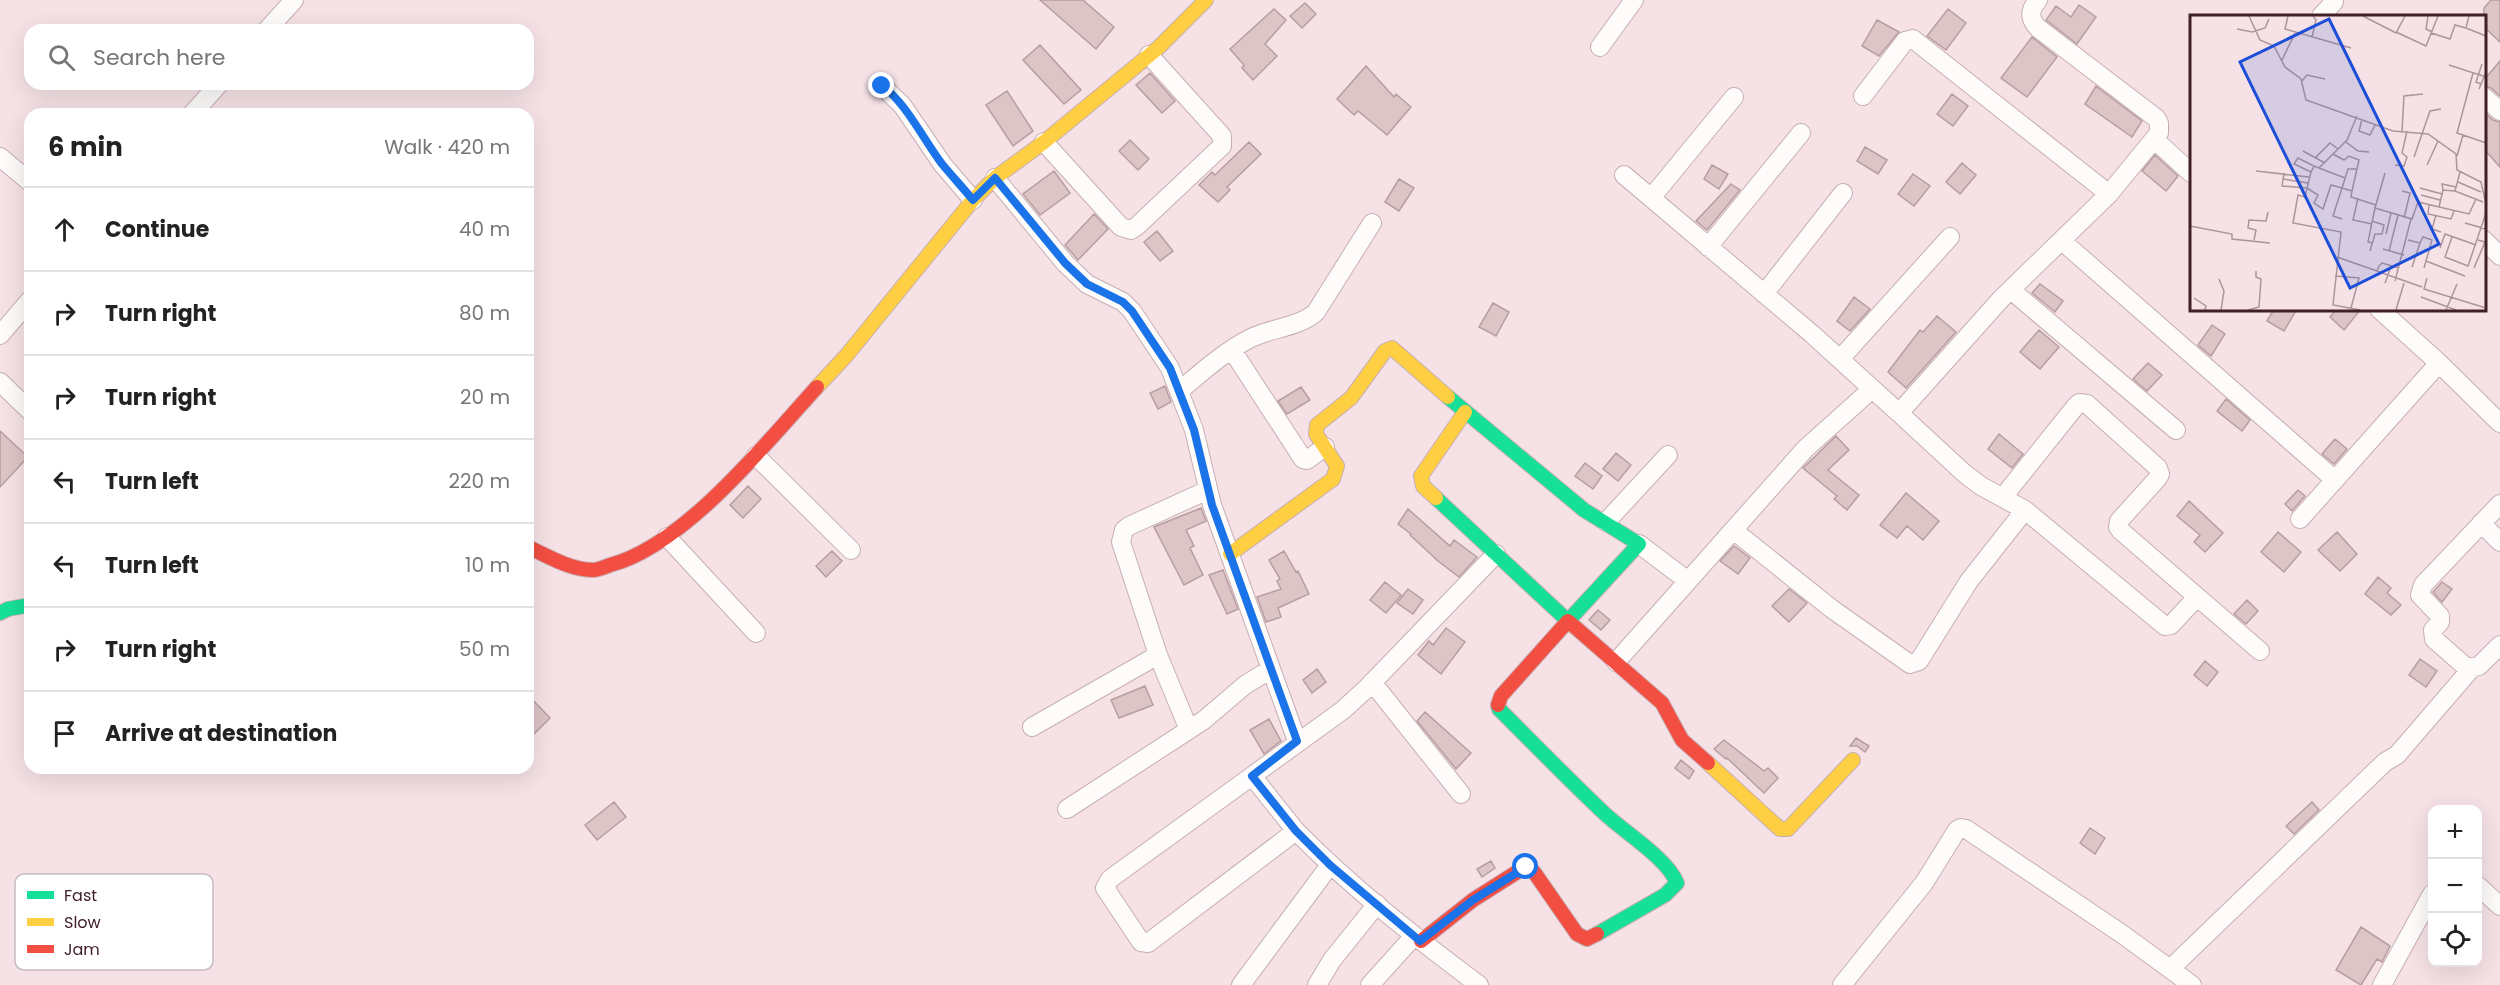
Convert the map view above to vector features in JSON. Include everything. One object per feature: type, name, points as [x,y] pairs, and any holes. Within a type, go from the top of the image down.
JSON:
[{"type":"street","points":[[272,24],[294,0]]},
{"type":"street","points":[[534,550],[564,564],[593,570],[623,562],[667,537],[721,491],[756,456],[846,357],[973,200],[995,178],[1044,142],[1149,55],[1206,0]]},
{"type":"street","points":[[1600,47],[1634,0]]},
{"type":"street","points":[[1899,413],[2011,290],[2109,195],[2155,140],[2160,129],[2156,118],[2038,28],[2032,21],[2031,11],[2037,0]]},
{"type":"street","points":[[2322,15],[2334,1]]},
{"type":"street","points":[[1863,96],[1905,41],[1913,39],[2109,195]]},
{"type":"street","points":[[1044,142],[1121,227],[1131,230],[1137,226],[1222,146],[1223,141],[1222,136],[1149,55]]},
{"type":"street","points":[[882,86],[902,105],[943,165],[973,200]]},
{"type":"street","points":[[197,108],[214,90]]},
{"type":"street","points":[[1651,198],[1734,97]]},
{"type":"street","points":[[2485,98],[2500,111]]},
{"type":"street","points":[[1708,247],[1800,133]]},
{"type":"street","points":[[2155,140],[2190,172]]},
{"type":"street","points":[[0,158],[24,177]]},
{"type":"street","points":[[1624,176],[1840,359],[1965,474],[2025,510],[2165,626],[2171,625],[2197,597]]},
{"type":"street","points":[[995,178],[1065,263],[1087,284],[1123,302],[1132,311],[1170,368],[1194,430],[1208,490],[1297,741]]},
{"type":"street","points":[[1764,294],[1843,193]]},
{"type":"street","points":[[1179,391],[1232,350],[1271,329],[1309,318],[1316,312],[1372,223]]},
{"type":"street","points":[[1840,359],[1950,237]]},
{"type":"street","points":[[2062,241],[2335,480]]},
{"type":"street","points":[[2485,241],[2500,255]]},
{"type":"street","points":[[2011,290],[2176,430]]},
{"type":"street","points":[[0,335],[24,307]]},
{"type":"street","points":[[2380,310],[2439,363],[2500,423]]},
{"type":"street","points":[[1230,554],[1333,479],[1337,466],[1316,434],[1317,425],[1351,398],[1387,348],[1395,350],[1465,412],[1584,510],[1640,544],[1688,581]]},
{"type":"street","points":[[1232,350],[1303,459],[1307,460],[1325,447]]},
{"type":"street","points":[[2300,519],[2439,363]]},
{"type":"street","points":[[0,382],[24,405]]},
{"type":"street","points":[[1616,662],[1827,428],[1872,389]]},
{"type":"street","points":[[2003,497],[2075,407],[2079,403],[2087,404],[2156,463],[2160,474],[2123,515],[2118,527],[2260,651]]},
{"type":"street","points":[[1465,412],[1421,476],[1428,491],[1568,621],[1662,703],[1674,729],[1691,749],[1780,829],[1788,830],[1853,760]]},
{"type":"street","points":[[1606,522],[1668,455]]},
{"type":"street","points":[[756,456],[851,550]]},
{"type":"street","points":[[1188,730],[1158,654],[1121,542],[1121,535],[1129,526],[1208,490]]},
{"type":"street","points":[[2471,669],[2434,639],[2433,630],[2441,619],[2439,613],[2423,600],[2420,591],[2500,504]]},
{"type":"street","points":[[1733,530],[1832,609],[1910,664],[1919,661],[1969,581],[2025,510]]},
{"type":"street","points":[[2481,523],[2500,542]]},
{"type":"street","points":[[667,537],[756,633]]},
{"type":"street","points":[[1370,985],[1417,938],[1526,867],[1534,872],[1577,934],[1587,939],[1665,895],[1677,883],[1661,862],[1605,814],[1499,709],[1498,703],[1501,696],[1640,544]]},
{"type":"street","points":[[1296,831],[1148,944],[1141,942],[1107,891],[1107,883],[1297,741],[1343,710],[1496,554]]},
{"type":"street","points":[[0,613],[24,606]]},
{"type":"street","points":[[2170,969],[2385,762],[2397,755],[2471,669],[2479,666],[2500,645]]},
{"type":"street","points":[[1032,727],[1158,654]]},
{"type":"street","points":[[1068,809],[1218,710],[1245,685],[1271,669]]},
{"type":"street","points":[[1372,682],[1461,794]]},
{"type":"street","points":[[1252,776],[1296,831],[1330,865],[1417,938],[1479,985]]},
{"type":"street","points":[[1842,985],[1924,883],[1957,830],[1961,828],[1966,829],[2102,921],[2192,985]]},
{"type":"street","points":[[1241,985],[1330,865]]},
{"type":"street","points":[[2482,890],[2500,906]]},
{"type":"street","points":[[2382,985],[2428,903]]},
{"type":"street","points":[[1317,985],[1332,960],[1377,904]]},
{"type":"building","points":[[1040,0],[1083,0],[1114,27],[1096,49]]},
{"type":"building","points":[[2491,0],[2500,0],[2500,42],[2485,28],[2484,8]]},
{"type":"building","points":[[1305,3],[1316,14],[1302,28],[1290,16]]},
{"type":"building","points":[[2079,5],[2096,17],[2077,44],[2046,20],[2056,6],[2071,17]]},
{"type":"building","points":[[1274,9],[1286,20],[1265,44],[1277,56],[1253,80],[1230,49]]},
{"type":"building","points":[[1948,9],[1966,23],[1946,50],[1927,36]]},
{"type":"building","points":[[1877,20],[1899,32],[1879,56],[1862,46]]},
{"type":"building","points":[[2032,37],[2057,57],[2027,97],[2001,78]]},
{"type":"building","points":[[1040,45],[1081,90],[1064,104],[1023,60]]},
{"type":"building","points":[[2500,61],[2500,96],[2491,88],[2485,86],[2485,79]]},
{"type":"building","points":[[1366,66],[1394,97],[1396,94],[1411,107],[1387,135],[1358,111],[1354,115],[1337,99]]},
{"type":"building","points":[[1150,73],[1175,101],[1162,113],[1136,85]]},
{"type":"building","points":[[2096,86],[2142,121],[2132,137],[2085,104]]},
{"type":"building","points":[[1007,91],[1033,131],[1013,146],[986,105]]},
{"type":"building","points":[[1952,94],[1968,106],[1953,126],[1937,114]]},
{"type":"building","points":[[2485,113],[2493,120],[2500,122],[2500,167],[2485,150]]},
{"type":"building","points":[[1130,140],[1149,159],[1138,170],[1119,151]]},
{"type":"building","points":[[1249,142],[1261,154],[1227,187],[1230,190],[1218,202],[1199,185],[1212,172],[1215,175]]},
{"type":"building","points":[[1865,147],[1887,160],[1878,174],[1857,161]]},
{"type":"building","points":[[2155,155],[2178,176],[2166,191],[2142,171]]},
{"type":"building","points":[[1962,163],[1976,175],[1960,194],[1946,182]]},
{"type":"building","points":[[1712,165],[1728,174],[1719,189],[1704,179]]},
{"type":"building","points":[[1054,171],[1070,193],[1040,215],[1023,194]]},
{"type":"building","points":[[1913,174],[1930,186],[1914,206],[1898,194]]},
{"type":"building","points":[[1399,179],[1414,188],[1399,211],[1385,202]]},
{"type":"building","points":[[1731,184],[1740,190],[1707,230],[1696,221]]},
{"type":"building","points":[[1094,214],[1108,229],[1078,260],[1065,245]]},
{"type":"building","points":[[1157,231],[1173,251],[1160,261],[1144,242]]},
{"type":"building","points":[[2040,284],[2063,301],[2055,312],[2032,293]]},
{"type":"building","points":[[1854,297],[1870,309],[1850,331],[1837,321]]},
{"type":"building","points":[[1493,303],[1509,312],[1496,336],[1479,327]]},
{"type":"building","points":[[2273,310],[2296,310],[2284,331],[2267,321]]},
{"type":"building","points":[[2336,310],[2360,310],[2344,330],[2330,317]]},
{"type":"building","points":[[1937,316],[1956,332],[1906,388],[1888,372],[1920,330],[1923,332]]},
{"type":"building","points":[[2212,325],[2225,334],[2211,356],[2198,345]]},
{"type":"building","points":[[2039,330],[2059,347],[2040,369],[2020,352]]},
{"type":"building","points":[[2148,363],[2162,375],[2147,391],[2133,379]]},
{"type":"building","points":[[1165,386],[1171,402],[1158,409],[1150,393]]},
{"type":"building","points":[[1301,387],[1310,400],[1287,414],[1278,401]]},
{"type":"building","points":[[2226,399],[2250,420],[2242,431],[2217,411]]},
{"type":"building","points":[[0,431],[24,453],[24,461],[0,487]]},
{"type":"building","points":[[1999,434],[2023,454],[2012,468],[1988,449]]},
{"type":"building","points":[[1836,436],[1849,450],[1828,470],[1859,495],[1847,510],[1834,499],[1837,496],[1803,468]]},
{"type":"building","points":[[2335,439],[2347,449],[2334,464],[2322,454]]},
{"type":"building","points":[[1616,453],[1631,465],[1618,481],[1603,469]]},
{"type":"building","points":[[1585,463],[1602,476],[1593,489],[1575,476]]},
{"type":"building","points":[[748,486],[761,499],[743,518],[730,505]]},
{"type":"building","points":[[2298,490],[2305,496],[2292,511],[2285,504]]},
{"type":"building","points":[[1906,493],[1939,521],[1923,540],[1907,526],[1897,538],[1880,525]]},
{"type":"building","points":[[2189,501],[2223,533],[2205,552],[2194,542],[2200,535],[2177,516]]},
{"type":"building","points":[[1201,508],[1206,521],[1186,530],[1194,546],[1190,548],[1203,575],[1184,585],[1154,527]]},
{"type":"building","points":[[1408,509],[1450,546],[1454,540],[1477,557],[1459,577],[1398,524]]},
{"type":"building","points":[[2278,532],[2301,552],[2284,572],[2261,552]]},
{"type":"building","points":[[2337,532],[2357,554],[2340,571],[2318,550]]},
{"type":"building","points":[[1734,546],[1750,558],[1738,574],[1720,561]]},
{"type":"building","points":[[832,551],[842,561],[826,577],[816,566]]},
{"type":"building","points":[[1284,551],[1296,572],[1298,571],[1309,594],[1278,608],[1281,617],[1266,622],[1257,597],[1281,589],[1277,581],[1280,579],[1269,560]]},
{"type":"building","points":[[1223,570],[1238,609],[1227,614],[1209,575]]},
{"type":"building","points":[[2378,577],[2391,588],[2387,593],[2401,605],[2391,615],[2365,594]]},
{"type":"building","points":[[1385,582],[1401,595],[1386,613],[1370,600]]},
{"type":"building","points":[[2442,582],[2452,589],[2442,602],[2433,592]]},
{"type":"building","points":[[1408,589],[1423,600],[1413,614],[1397,603]]},
{"type":"building","points":[[1789,589],[1807,603],[1789,622],[1772,606]]},
{"type":"building","points":[[2247,600],[2258,611],[2246,624],[2234,614]]},
{"type":"building","points":[[1598,610],[1610,620],[1601,630],[1589,620]]},
{"type":"building","points":[[1446,628],[1465,642],[1441,674],[1418,655],[1429,641],[1433,645]]},
{"type":"building","points":[[2420,659],[2437,671],[2426,687],[2409,675]]},
{"type":"building","points":[[2205,661],[2218,672],[2207,686],[2194,675]]},
{"type":"building","points":[[1317,669],[1326,682],[1312,693],[1303,680]]},
{"type":"building","points":[[1145,686],[1153,705],[1119,718],[1111,700]]},
{"type":"building","points":[[534,701],[550,718],[534,734]]},
{"type":"building","points":[[1425,712],[1471,753],[1456,769],[1417,721]]},
{"type":"building","points":[[1269,719],[1281,741],[1264,754],[1250,730]]},
{"type":"building","points":[[1856,738],[1869,746],[1865,752],[1857,746],[1850,746]]},
{"type":"building","points":[[1724,740],[1764,771],[1768,768],[1778,778],[1764,793],[1727,758],[1714,749]]},
{"type":"building","points":[[1681,760],[1694,771],[1689,779],[1675,768]]},
{"type":"building","points":[[614,802],[626,817],[597,840],[585,825]]},
{"type":"building","points":[[2312,802],[2319,810],[2294,834],[2286,826]]},
{"type":"building","points":[[2090,828],[2105,838],[2095,854],[2080,843]]},
{"type":"building","points":[[1491,861],[1495,868],[1482,877],[1477,869]]},
{"type":"building","points":[[2361,927],[2390,946],[2382,962],[2377,959],[2361,985],[2336,970]]},
{"type":"traffic: fast","points":[[1436,498],[1568,621],[1639,544],[1584,510],[1448,397]]},
{"type":"traffic: fast","points":[[0,613],[24,606]]},
{"type":"traffic: fast","points":[[1498,705],[1499,709],[1591,800],[1655,855],[1677,883],[1665,895],[1597,934]]},
{"type":"traffic: slow","points":[[817,387],[846,356],[973,200],[995,178],[1044,142],[1158,48],[1206,0]]},
{"type":"traffic: slow","points":[[1230,554],[1333,479],[1337,466],[1316,434],[1317,425],[1351,398],[1385,351],[1392,348],[1448,397]]},
{"type":"traffic: slow","points":[[1436,498],[1423,486],[1421,476],[1465,412]]},
{"type":"traffic: slow","points":[[1708,763],[1780,829],[1788,829],[1853,760]]},
{"type":"traffic: jam","points":[[534,550],[568,565],[593,570],[638,554],[695,515],[722,490],[817,387]]},
{"type":"traffic: jam","points":[[1498,705],[1501,696],[1568,621],[1662,703],[1682,740],[1708,763]]},
{"type":"traffic: jam","points":[[1421,941],[1473,900],[1525,867],[1534,872],[1577,934],[1587,939],[1597,934]]},
{"type":"route","points":[[882,86],[902,105],[943,165],[973,200],[995,178],[1065,263],[1087,284],[1123,302],[1132,311],[1170,368],[1194,430],[1212,505],[1297,741],[1252,776],[1296,831],[1330,865],[1420,941],[1473,900],[1526,867]]}]
